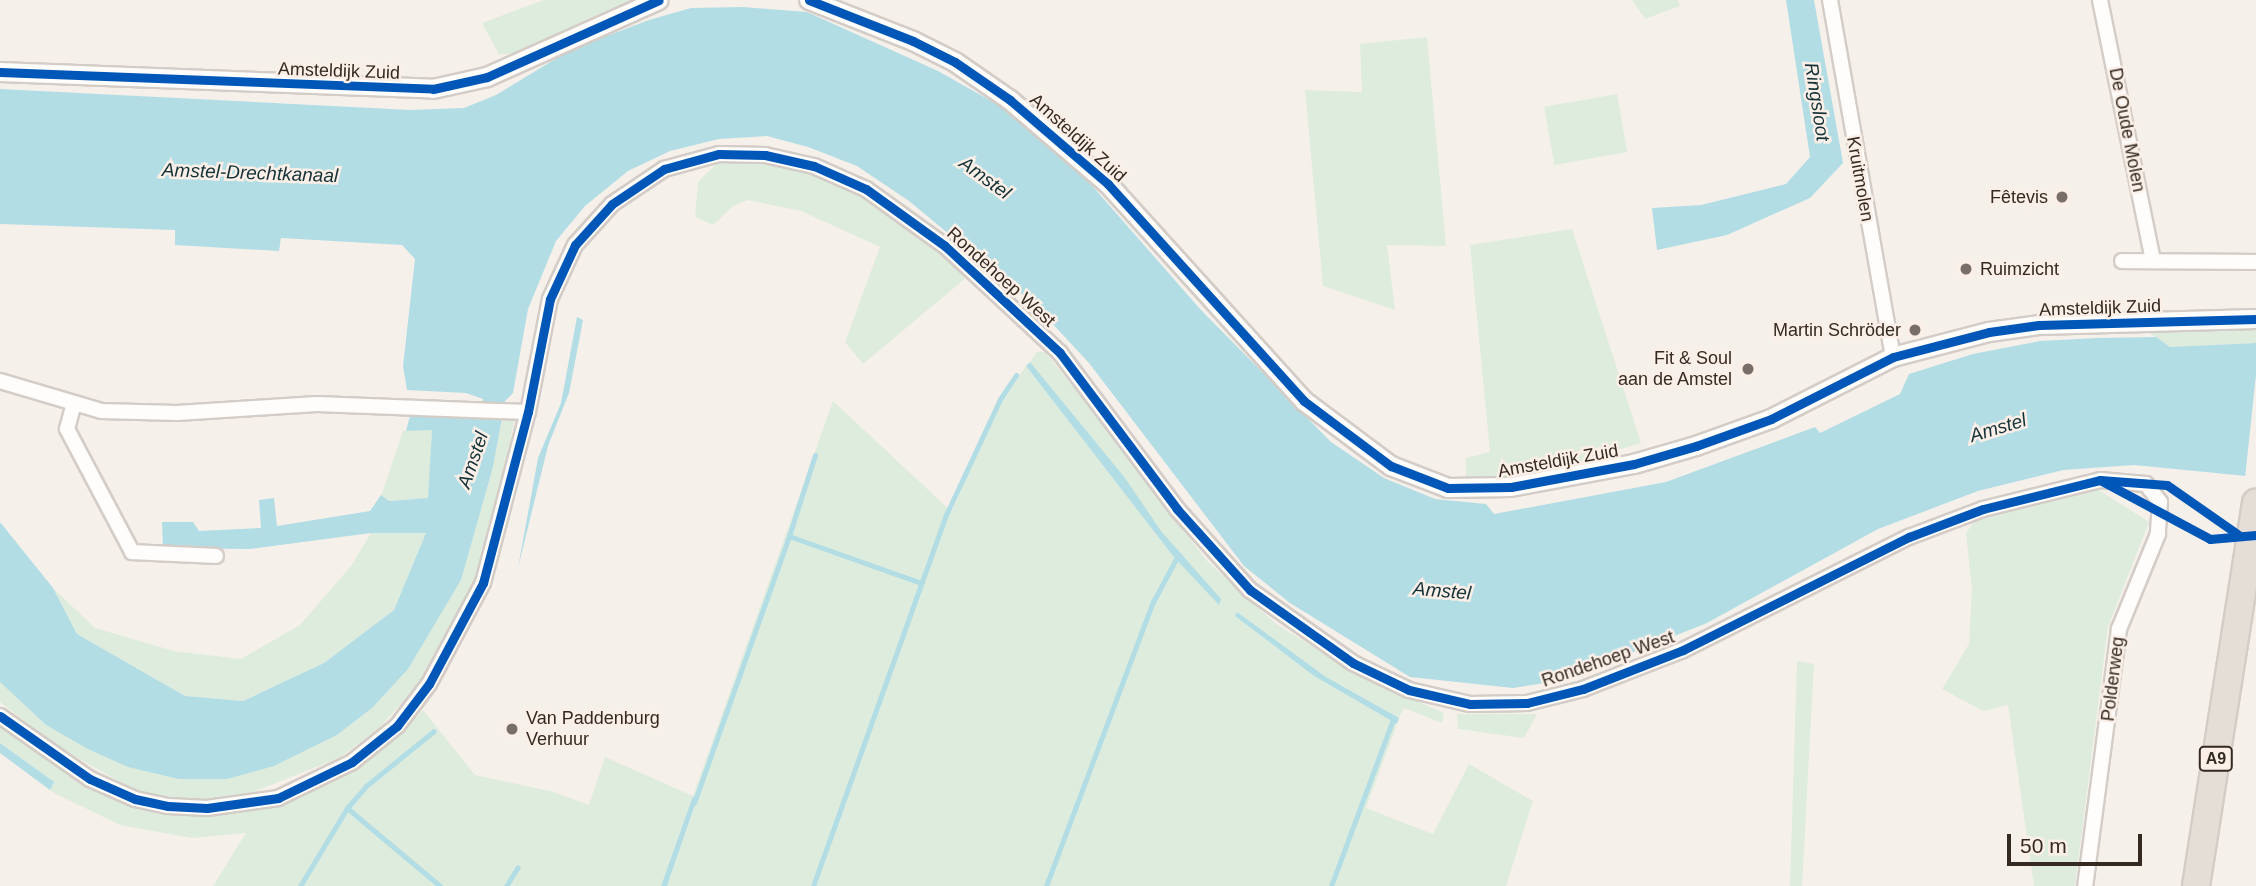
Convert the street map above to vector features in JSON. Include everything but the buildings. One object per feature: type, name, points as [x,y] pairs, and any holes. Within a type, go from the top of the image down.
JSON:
[{"type":"highway","name":"A9","points":[[2196,886],[2239,633],[2256,503]]},
{"type":"street","name":"Amsteldijk Zuid","points":[[0,72],[398,90],[446,87],[487,77],[659,0]]},
{"type":"street","name":"Amsteldijk Zuid","points":[[809,0],[863,19],[955,62],[1049,130],[1108,184],[1304,401],[1364,449],[1425,481],[1465,491],[1494,489],[1634,464],[1771,419],[1893,357],[1957,339],[2039,325],[2256,319]]},
{"type":"street","name":"Kruitmolen","points":[[1830,0],[1893,357]]},
{"type":"street","name":"De Oude Molen","points":[[2100,0],[2153,261]]},
{"type":"street","name":"Rondehoep West","points":[[0,716],[90,779],[135,799],[168,806],[206,808],[278,798],[352,762],[397,726],[429,684],[483,583],[527,412],[550,299],[575,245],[612,204],[664,169],[719,154],[765,155],[814,166],[866,188],[945,246],[1060,353],[1177,509],[1250,590],[1353,663],[1409,690],[1470,704],[1527,704],[1583,689],[1683,650],[1884,549],[1983,509],[2100,480],[2146,484]]},
{"type":"street","points":[[2122,261],[2256,262]]},
{"type":"street","points":[[0,382],[102,411],[177,413],[317,404],[479,407],[527,412]]},
{"type":"street","points":[[75,403],[67,429],[132,552],[216,556]]},
{"type":"street","name":"Polderweg","points":[[2085,886],[2119,629],[2158,534],[2160,502],[2146,484]]},
{"type":"green space","points":[[544,0],[631,0],[514,54],[499,54],[482,23]]},
{"type":"green space","points":[[1632,0],[1678,0],[1680,6],[1645,19]]},
{"type":"green space","points":[[1427,37],[1446,246],[1387,245],[1395,310],[1323,286],[1305,90],[1362,92],[1360,44]]},
{"type":"green space","points":[[1617,94],[1627,152],[1554,165],[1544,107]]},
{"type":"green space","points":[[752,160],[801,168],[852,191],[911,230],[967,277],[863,364],[845,342],[880,247],[801,211],[748,200],[733,206],[713,225],[695,217],[698,182],[717,163]]},
{"type":"green space","points":[[1572,229],[1641,443],[1538,474],[1466,479],[1466,458],[1490,452],[1470,245]]},
{"type":"green space","points":[[2143,329],[2256,329],[2256,343],[2170,347]]},
{"type":"green space","points":[[1037,352],[1045,352],[1207,561],[1276,624],[1360,676],[1444,713],[1442,723],[1404,708],[1399,718],[1326,677],[1237,612],[1235,616],[1314,676],[1397,724],[1366,808],[1433,834],[1469,764],[1533,801],[1506,886],[667,886],[696,803],[693,797],[661,886],[213,886],[246,833],[192,838],[120,825],[50,790],[53,782],[0,743],[0,724],[94,789],[146,810],[212,815],[264,804],[349,766],[397,737],[423,710],[475,775],[554,792],[589,805],[605,757],[693,796],[833,401],[952,512],[993,416],[1026,366],[1173,556],[1187,564],[1030,362]]},
{"type":"green space","points":[[501,418],[514,421],[498,506],[478,576],[419,684],[379,728],[339,758],[251,793],[205,800],[164,799],[127,786],[59,747],[0,702],[0,682],[46,725],[128,767],[274,766],[337,735],[372,708],[460,582],[493,467]]},
{"type":"green space","points":[[432,430],[429,498],[389,501],[381,496],[403,431]]},
{"type":"green space","points":[[2097,489],[2149,522],[2108,627],[2075,886],[2034,886],[2008,705],[1983,711],[1942,689],[1969,644],[1972,589],[1966,533],[1978,516]]},
{"type":"green space","points":[[371,533],[427,533],[394,610],[324,663],[242,701],[185,696],[77,634],[53,588],[95,628],[174,651],[241,659],[300,625],[351,566]]},
{"type":"green space","points":[[1797,661],[1814,664],[1802,886],[1790,886]]},
{"type":"green space","points":[[1457,714],[1537,714],[1524,738],[1458,729]]},
{"type":"water","name":"Ringsloot","points":[[1786,0],[1814,0],[1843,163],[1810,198],[1727,235],[1657,250],[1652,208],[1701,205],[1786,184],[1810,157]]},
{"type":"water","points":[[743,7],[807,12],[938,71],[1018,116],[1074,165],[1200,309],[1331,442],[1384,478],[1435,499],[1486,504],[1494,514],[1666,482],[1815,427],[1820,433],[1900,394],[1909,374],[1973,354],[2040,341],[2097,338],[2156,337],[2170,347],[2256,343],[2256,477],[2134,465],[2063,470],[1978,491],[1878,529],[1707,623],[1563,680],[1513,688],[1410,677],[1290,603],[1244,566],[1089,363],[1036,306],[909,201],[857,166],[808,147],[767,136],[719,139],[670,151],[628,171],[585,206],[556,241],[528,309],[513,393],[505,401],[493,467],[461,580],[408,669],[372,708],[337,735],[274,766],[227,779],[179,779],[128,767],[88,749],[46,725],[0,682],[0,522],[53,588],[77,634],[185,696],[243,701],[324,663],[394,610],[426,533],[371,533],[250,549],[163,548],[162,522],[193,522],[199,531],[261,528],[259,500],[274,498],[277,526],[370,511],[381,495],[389,501],[428,498],[432,430],[406,431],[410,416],[481,413],[483,399],[466,393],[407,390],[403,366],[415,259],[402,245],[281,238],[279,251],[175,245],[175,230],[0,224],[0,89],[410,110],[464,108],[496,95],[570,50],[649,20],[691,8]]},
{"type":"water","points":[[577,317],[583,320],[569,393],[548,446],[518,568],[538,458],[561,403]]},
{"type":"water","points":[[1030,362],[1125,478],[1161,531],[1221,599],[1219,605],[1173,556],[1026,366]]},
{"type":"water","points":[[1237,612],[1326,677],[1399,718],[1397,724],[1314,676],[1235,616]]},
{"type":"water","points":[[0,743],[54,782],[50,790],[0,753]]},
{"type":"water","points":[[693,796],[696,802],[667,886],[661,886]]},
{"type":"pier","points":[[2256,375],[2256,480],[2245,478]]},
{"type":"waterway","points":[[813,886],[946,515],[1000,399],[1016,375]]},
{"type":"waterway","points":[[815,455],[789,536],[921,583]]},
{"type":"waterway","points":[[694,803],[789,536]]},
{"type":"waterway","points":[[1046,886],[1153,602],[1177,557]]},
{"type":"waterway","points":[[1331,886],[1393,719]]},
{"type":"waterway","points":[[347,808],[366,786],[434,731]]},
{"type":"waterway","points":[[300,886],[347,808],[440,886]]},
{"type":"waterway","points":[[506,886],[518,867]]},
{"type":"cycle path","points":[[0,72],[433,89],[487,77],[659,0]]},
{"type":"cycle path","points":[[809,0],[913,41],[955,62],[1010,100],[1108,184],[1304,401],[1391,466],[1448,488],[1511,487],[1634,464],[1696,446],[1771,419],[1893,357],[1989,332],[2039,325],[2256,319]]},
{"type":"cycle path","points":[[0,716],[90,779],[135,799],[168,806],[207,808],[278,798],[352,762],[397,726],[429,684],[483,583],[528,412],[550,299],[575,245],[612,204],[664,169],[719,154],[765,155],[814,166],[866,189],[945,246],[1060,353],[1177,509],[1250,590],[1353,663],[1409,690],[1470,704],[1527,703],[1583,689],[1683,650],[1909,537],[1983,509],[2100,480],[2167,485],[2240,536]]},
{"type":"cycle path","points":[[2100,480],[2210,539],[2256,535]]},
{"type":"place","name":"Fêtevis","points":[[2062,197]]},
{"type":"place","name":"Ruimzicht","points":[[1966,269]]},
{"type":"place","name":"Martin Schröder","points":[[1915,330]]},
{"type":"place","name":"Fit & Soul aan de Amstel","points":[[1748,369]]},
{"type":"place","name":"Van Paddenburg Verhuur","points":[[512,729]]},
{"type":"water label","name":"Amstel-Drechtkanaal","points":[[250,173]]},
{"type":"water label","name":"Amstel","points":[[985,178]]},
{"type":"water label","name":"Amstel","points":[[1998,428]]},
{"type":"water label","name":"Amstel","points":[[473,460]]},
{"type":"water label","name":"Amstel","points":[[1442,591]]}]
